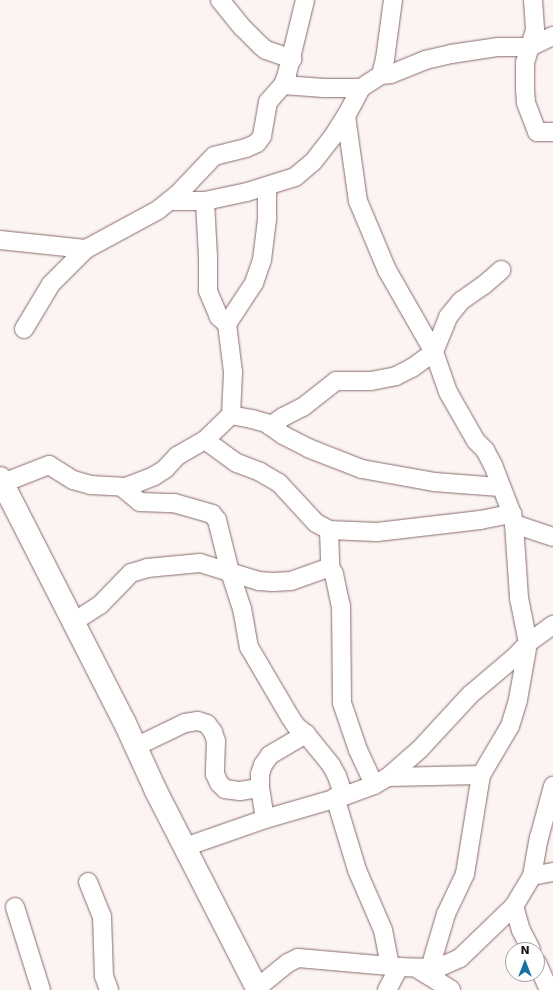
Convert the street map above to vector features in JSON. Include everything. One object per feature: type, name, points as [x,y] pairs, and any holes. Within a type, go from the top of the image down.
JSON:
[{"type":"street","points":[[220,0],[242,28],[261,46],[266,50],[292,59]]},
{"type":"street","points":[[24,329],[51,284],[86,249],[158,210],[214,156],[246,148],[257,143],[262,136],[268,102],[283,85],[292,59],[305,0]]},
{"type":"street","points":[[381,74],[385,59],[393,0]]},
{"type":"street","points":[[533,0],[535,30],[526,63],[524,89],[526,103],[538,132],[553,132]]},
{"type":"street","points":[[169,201],[205,200],[268,187],[295,177],[305,169],[332,138],[361,88],[381,74],[391,74],[425,60],[451,54],[498,47],[530,47],[553,36]]},
{"type":"street","points":[[283,85],[324,88],[361,88]]},
{"type":"street","points":[[346,116],[358,201],[388,270],[434,352],[448,392],[476,441],[485,450],[513,519],[519,598],[528,643],[518,700],[510,726],[481,775],[465,874],[446,914],[424,969]]},
{"type":"street","points":[[268,187],[268,219],[262,260],[254,283],[227,324],[233,372],[231,415],[205,440],[177,456],[166,469],[154,476],[122,488],[90,485],[73,480],[49,465],[1,481],[258,989],[288,963],[298,958],[424,969],[440,967],[460,958],[514,906],[532,876],[546,840],[553,786]]},
{"type":"street","points":[[205,200],[208,291],[219,317],[227,324]]},
{"type":"street","points":[[0,240],[86,249]]},
{"type":"street","points":[[270,426],[302,407],[336,380],[371,381],[396,376],[412,368],[434,352],[448,317],[461,301],[484,285],[501,270]]},
{"type":"street","points":[[231,415],[252,419],[270,426],[283,435],[308,448],[362,469],[434,482],[500,488]]},
{"type":"street","points":[[205,440],[236,462],[260,472],[278,483],[316,523],[329,530],[377,532],[480,520],[513,519],[553,536]]},
{"type":"street","points":[[122,488],[140,502],[174,503],[212,514],[217,520],[230,572],[242,608],[249,647],[290,717],[306,734],[334,770],[356,870],[383,930],[395,967],[387,990]]},
{"type":"street","points":[[329,530],[330,567],[334,574],[341,606],[342,703],[358,750],[381,781]]},
{"type":"street","points":[[72,623],[100,605],[131,573],[163,565],[200,563],[259,581],[274,582],[290,581],[330,567]]},
{"type":"street","points":[[381,781],[420,749],[471,694],[516,656],[528,643],[553,625]]},
{"type":"street","points":[[136,746],[185,723],[198,721],[207,724],[213,732],[216,741],[215,774],[219,783],[225,788],[240,792],[260,788]]},
{"type":"street","points":[[265,819],[260,788],[260,774],[270,755],[306,734]]},
{"type":"street","points":[[185,847],[381,781],[481,775]]},
{"type":"street","points":[[532,876],[553,872]]},
{"type":"street","points":[[88,882],[102,916],[104,976],[107,989]]},
{"type":"street","points":[[514,906],[521,930],[527,942]]},
{"type":"street","points":[[15,907],[41,990]]},
{"type":"street","points":[[424,969],[451,990]]}]
